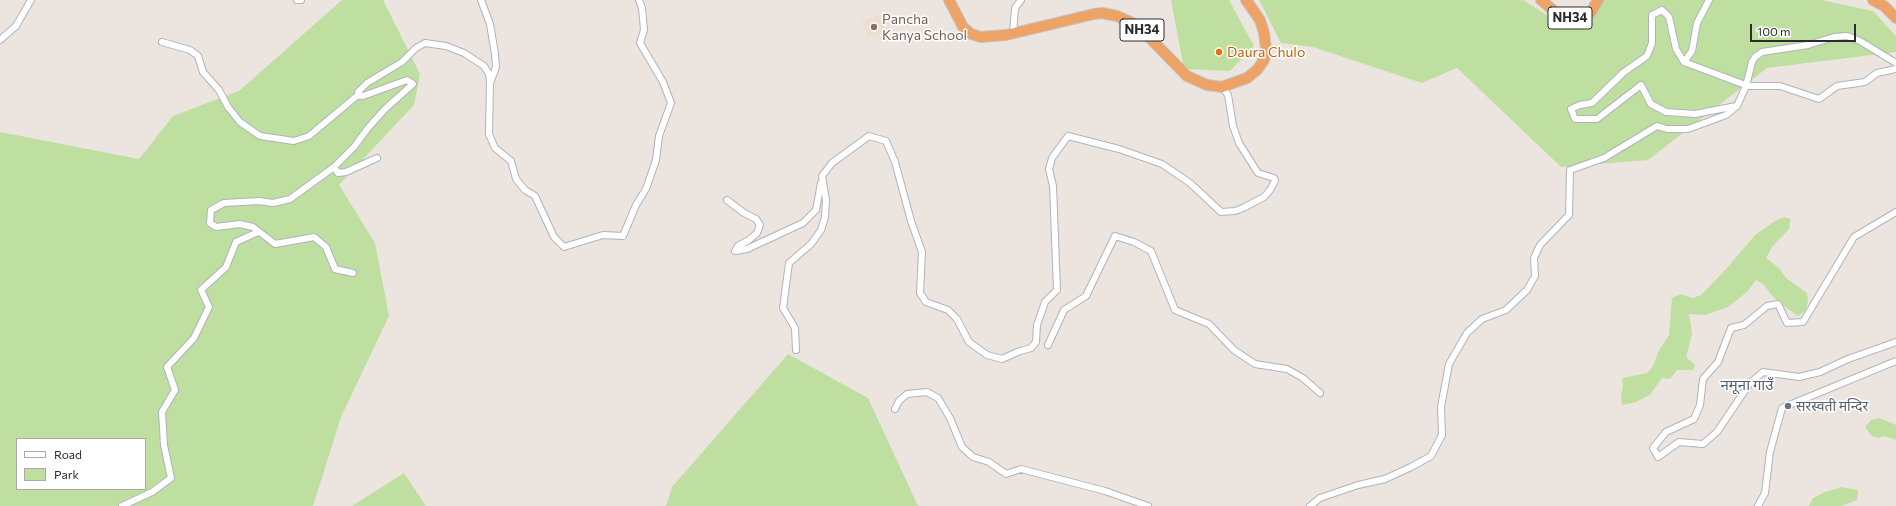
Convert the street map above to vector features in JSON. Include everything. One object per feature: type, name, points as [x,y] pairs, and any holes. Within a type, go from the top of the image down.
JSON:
[{"type":"highway","name":"NH34","points":[[949,0],[958,21],[971,34],[990,37],[1013,34],[1094,14],[1102,13],[1117,16],[1137,25],[1187,76],[1207,85],[1222,87]]},
{"type":"highway","points":[[1222,87],[1247,78],[1257,70],[1264,60],[1266,48],[1264,33],[1260,20],[1246,0]]},
{"type":"highway","name":"NH34","points":[[1541,0],[1560,16],[1572,18],[1591,12],[1598,0]]},
{"type":"highway","points":[[1873,0],[1884,6],[1896,18]]},
{"type":"street","points":[[0,40],[16,26],[31,0]]},
{"type":"street","points":[[481,0],[490,24],[495,54],[496,67],[490,83]]},
{"type":"street","points":[[162,42],[190,50],[198,56],[203,72],[219,90],[228,107],[240,122],[260,136],[294,141],[309,136],[358,95],[358,92],[367,83],[402,62],[416,48],[425,43],[446,46],[479,61],[489,74],[489,134],[495,148],[511,161],[516,179],[524,190],[535,196],[554,237],[564,247],[604,236],[623,236],[636,205],[646,189],[656,160],[659,136],[671,102],[663,82],[640,43],[644,30],[642,8],[639,0]]},
{"type":"street","points":[[1013,34],[1015,8],[1020,0]]},
{"type":"street","points":[[1684,62],[1692,51],[1697,23],[1709,0]]},
{"type":"street","points":[[1737,106],[1695,114],[1666,112],[1651,104],[1641,85],[1598,119],[1575,119],[1571,109],[1580,105],[1592,103],[1624,72],[1647,56],[1652,43],[1652,15],[1662,10],[1669,17],[1676,49],[1684,62],[1746,86],[1780,86],[1819,99],[1837,86],[1865,82],[1877,73],[1896,69]]},
{"type":"street","points":[[1310,506],[1320,498],[1358,485],[1385,479],[1431,456],[1442,435],[1441,407],[1449,364],[1467,333],[1482,319],[1506,310],[1527,290],[1535,276],[1534,258],[1540,245],[1569,215],[1570,170],[1604,158],[1657,126],[1667,129],[1688,129],[1726,115],[1737,106],[1746,86],[1752,62],[1758,54],[1769,50],[1808,45],[1834,37],[1853,38],[1896,63]]},
{"type":"street","points":[[353,273],[335,269],[326,247],[314,237],[275,244],[253,227],[240,224],[216,227],[210,223],[211,210],[224,203],[259,201],[273,203],[290,199],[334,167],[354,147],[368,128],[386,109],[413,84],[407,80],[363,96],[358,95]]},
{"type":"street","points":[[727,200],[744,214],[756,218],[760,224],[757,232],[749,240],[738,246],[736,251],[747,249],[803,223],[816,210],[822,176],[832,163],[869,136],[886,141],[895,162],[911,221],[922,252],[920,293],[926,302],[935,307],[948,310],[957,319],[969,342],[986,355],[1002,359],[1031,348],[1034,345],[1036,342],[1037,325],[1045,302],[1056,290],[1053,186],[1049,169],[1052,158],[1068,136],[1119,149],[1162,164],[1190,183],[1221,212],[1235,212],[1264,197],[1270,190],[1275,181],[1274,178],[1258,173],[1245,154],[1235,133],[1228,95],[1222,87]]},
{"type":"street","points":[[334,167],[338,173],[346,172],[377,158]]},
{"type":"street","points":[[796,350],[795,328],[783,308],[785,284],[789,263],[811,244],[821,230],[825,217],[826,200],[822,176]]},
{"type":"street","points":[[1896,212],[1854,237],[1803,322],[1787,323],[1778,304],[1767,306],[1744,325],[1730,328],[1718,362],[1703,379],[1700,405],[1694,419],[1666,432],[1653,448],[1658,457],[1679,442],[1703,444],[1717,432],[1750,383],[1763,372],[1799,378],[1820,372],[1848,359],[1896,342]]},
{"type":"street","points":[[122,506],[152,492],[171,478],[164,445],[162,412],[175,390],[167,367],[194,338],[209,307],[201,290],[226,267],[236,242],[258,232]]},
{"type":"street","points":[[1048,345],[1064,310],[1086,296],[1115,236],[1134,242],[1151,251],[1175,310],[1209,324],[1234,350],[1255,364],[1287,369],[1303,378],[1320,393]]},
{"type":"street","points":[[1758,506],[1765,494],[1770,452],[1782,408],[1896,361]]},
{"type":"street","points":[[895,409],[899,401],[907,394],[927,392],[938,398],[950,418],[962,447],[973,457],[989,462],[1006,474],[1021,469],[1105,491],[1148,506]]},
{"type":"shaded area","name":"Pancha Kanya School","points":[[881,15],[885,32],[868,38],[862,20]]},
{"type":"green space","points":[[342,0],[383,0],[420,74],[414,105],[339,185],[375,243],[389,316],[341,417],[313,506],[0,506],[0,132],[139,159],[173,116],[239,91]]},
{"type":"green space","points":[[1171,0],[1229,0],[1254,46],[1230,71],[1184,69]]},
{"type":"green space","points":[[1259,0],[1523,0],[1569,29],[1600,0],[1821,0],[1873,11],[1896,36],[1896,52],[1767,68],[1648,160],[1561,167],[1457,68],[1422,83],[1313,47],[1281,43]]},
{"type":"green space","points":[[1784,217],[1791,219],[1789,229],[1772,247],[1766,258],[1779,268],[1786,278],[1807,293],[1808,302],[1805,311],[1798,316],[1776,300],[1763,284],[1756,280],[1747,292],[1728,307],[1705,315],[1689,314],[1692,334],[1686,357],[1695,365],[1693,370],[1677,370],[1670,379],[1662,378],[1650,395],[1636,402],[1622,405],[1622,378],[1647,373],[1653,366],[1659,350],[1669,335],[1672,298],[1680,294],[1693,298],[1701,295],[1728,267],[1755,235],[1775,221]]},
{"type":"green space","points":[[788,354],[868,398],[918,506],[666,506],[672,487]]},
{"type":"green space","points":[[1880,418],[1896,425],[1896,440],[1884,436],[1878,438],[1871,436],[1865,427],[1871,420]]},
{"type":"green space","points":[[404,473],[426,506],[352,506]]},
{"type":"green space","points":[[1842,487],[1858,490],[1857,500],[1841,506],[1809,506],[1813,498],[1825,492]]},
{"type":"place","name":"Pancha Kanya School","points":[[874,27]]},
{"type":"place","name":"Daura Chulo","points":[[1219,52]]},
{"type":"place","name":"सरस्वती मन्दिर","points":[[1788,406]]},
{"type":"district","name":"नमूना गाउँ","points":[[1747,385]]}]
